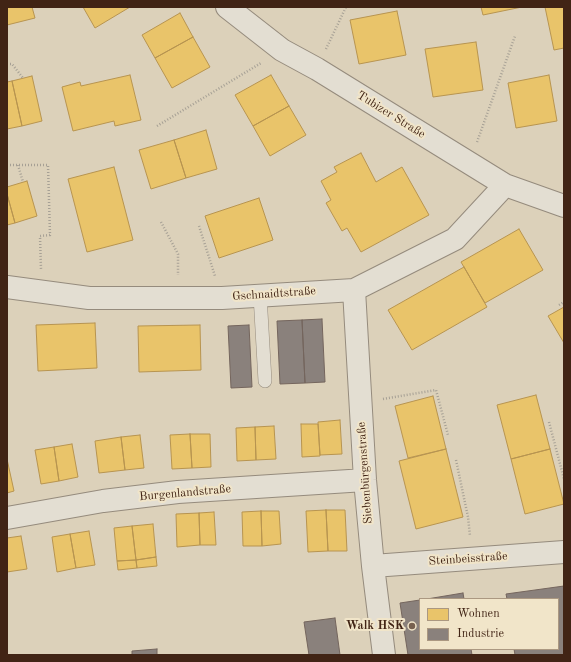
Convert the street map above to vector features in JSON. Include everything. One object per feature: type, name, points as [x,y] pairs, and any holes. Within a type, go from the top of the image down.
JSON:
[{"type":"street","name":"Tubizer Straße","points":[[227,7],[282,50],[317,69],[505,185],[564,206]]},
{"type":"street","name":"Gschnaidtstraße","points":[[7,287],[90,298],[222,298],[354,290],[455,240],[505,185]]},
{"type":"street","name":"Siebenbürgenstraße","points":[[354,290],[365,480],[373,566],[384,655]]},
{"type":"street","name":"Burgenlandstraße","points":[[7,518],[103,501],[178,492],[365,480]]},
{"type":"street","name":"Steinbeisstraße","points":[[373,566],[564,552]]},
{"type":"lane","points":[[260,295],[265,382]]},
{"type":"path","points":[[324,54],[346,7]]},
{"type":"path","points":[[469,163],[515,36]]},
{"type":"path","points":[[157,126],[282,50]]},
{"type":"path","points":[[7,64],[12,64],[23,78]]},
{"type":"path","points":[[7,165],[48,165],[50,235],[40,236],[42,292]]},
{"type":"path","points":[[18,165],[23,182]]},
{"type":"path","points":[[161,222],[178,254],[177,298]]},
{"type":"path","points":[[199,226],[222,298]]},
{"type":"path","points":[[559,305],[564,302]]},
{"type":"path","points":[[361,403],[436,390],[448,435]]},
{"type":"path","points":[[549,422],[564,479]]},
{"type":"path","points":[[456,460],[468,517],[472,559]]},
{"type":"building: Wohnen","points":[[7,7],[32,7],[35,18],[7,25]]},
{"type":"building: Wohnen","points":[[83,7],[130,7],[95,28]]},
{"type":"building: Wohnen","points":[[481,7],[522,7],[483,15]]},
{"type":"building: Wohnen","points":[[545,7],[564,7],[564,48],[554,50]]},
{"type":"building: Wohnen","points":[[397,11],[406,55],[359,64],[350,20]]},
{"type":"building: Wohnen","points":[[180,13],[193,37],[155,58],[142,35]]},
{"type":"building: Wohnen","points":[[193,37],[210,67],[172,88],[155,58]]},
{"type":"building: Wohnen","points":[[476,42],[483,90],[433,97],[425,49]]},
{"type":"building: Wohnen","points":[[130,75],[141,120],[115,126],[114,121],[73,131],[62,87],[80,82],[81,86]]},
{"type":"building: Wohnen","points":[[271,75],[289,106],[253,126],[235,95]]},
{"type":"building: Wohnen","points":[[549,75],[557,121],[516,128],[508,83]]},
{"type":"building: Wohnen","points":[[32,76],[42,121],[22,126],[12,81]]},
{"type":"building: Wohnen","points":[[12,81],[22,126],[7,129],[7,82]]},
{"type":"building: Wohnen","points":[[289,106],[306,135],[270,156],[253,126]]},
{"type":"building: Wohnen","points":[[206,130],[217,169],[186,178],[174,140]]},
{"type":"building: Wohnen","points":[[174,140],[186,178],[151,189],[139,150]]},
{"type":"building: Wohnen","points":[[361,153],[376,182],[402,167],[429,215],[361,252],[347,228],[342,231],[326,203],[331,200],[321,181],[337,172],[334,167]]},
{"type":"building: Wohnen","points":[[114,167],[133,240],[87,252],[68,179]]},
{"type":"building: Wohnen","points":[[27,181],[37,216],[15,223],[7,194],[7,187]]},
{"type":"building: Wohnen","points":[[7,194],[15,223],[7,225]]},
{"type":"building: Wohnen","points":[[259,198],[273,240],[219,258],[205,216]]},
{"type":"building: Wohnen","points":[[519,229],[543,270],[485,303],[461,262]]},
{"type":"building: Wohnen","points":[[464,267],[487,307],[412,350],[388,310]]},
{"type":"building: Wohnen","points":[[564,307],[564,343],[548,316]]},
{"type":"building: Wohnen","points":[[95,323],[97,368],[38,371],[36,325]]},
{"type":"building: Wohnen","points":[[200,325],[201,370],[139,372],[138,326]]},
{"type":"building: Wohnen","points":[[536,395],[550,449],[511,459],[497,405]]},
{"type":"building: Wohnen","points":[[433,396],[446,449],[408,458],[395,406]]},
{"type":"building: Wohnen","points":[[340,420],[342,454],[320,455],[318,422]]},
{"type":"building: Wohnen","points":[[301,424],[318,424],[320,456],[302,457]]},
{"type":"building: Wohnen","points":[[274,426],[276,459],[256,460],[255,427]]},
{"type":"building: Wohnen","points":[[255,427],[256,460],[237,461],[236,428]]},
{"type":"building: Wohnen","points":[[190,434],[210,434],[211,467],[192,468]]},
{"type":"building: Wohnen","points":[[190,434],[192,468],[172,469],[170,435]]},
{"type":"building: Wohnen","points":[[140,435],[144,468],[125,470],[121,437]]},
{"type":"building: Wohnen","points":[[121,437],[125,470],[99,473],[95,441]]},
{"type":"building: Wohnen","points":[[72,444],[78,477],[59,481],[54,447]]},
{"type":"building: Wohnen","points":[[54,447],[59,481],[41,484],[35,450]]},
{"type":"building: Wohnen","points":[[446,449],[463,517],[416,529],[399,461]]},
{"type":"building: Wohnen","points":[[550,449],[564,504],[525,514],[511,459]]},
{"type":"building: Wohnen","points":[[7,459],[14,491],[7,493]]},
{"type":"building: Wohnen","points":[[326,510],[345,510],[347,551],[328,551]]},
{"type":"building: Wohnen","points":[[326,510],[328,551],[308,552],[306,511]]},
{"type":"building: Wohnen","points":[[261,511],[279,511],[281,544],[262,546]]},
{"type":"building: Wohnen","points":[[261,511],[262,546],[243,546],[242,512]]},
{"type":"building: Wohnen","points":[[214,512],[216,545],[200,545],[199,513]]},
{"type":"building: Wohnen","points":[[199,513],[200,545],[177,547],[176,514]]},
{"type":"building: Wohnen","points":[[153,524],[156,557],[136,560],[132,526]]},
{"type":"building: Wohnen","points":[[132,526],[136,560],[117,561],[114,528]]},
{"type":"building: Wohnen","points":[[89,531],[95,565],[76,568],[70,534]]},
{"type":"building: Wohnen","points":[[70,534],[76,568],[57,572],[52,537]]},
{"type":"building: Wohnen","points":[[21,536],[27,569],[7,572],[7,538]]},
{"type":"building: Wohnen","points":[[156,557],[157,566],[137,568],[136,560]]},
{"type":"building: Wohnen","points":[[136,560],[137,568],[118,570],[117,561]]},
{"type":"building: Industrie","points":[[322,319],[325,382],[305,383],[302,320]]},
{"type":"building: Industrie","points":[[302,320],[305,383],[280,384],[277,321]]},
{"type":"building: Industrie","points":[[249,325],[252,387],[231,388],[228,326]]},
{"type":"building: Industrie","points":[[564,586],[564,655],[515,655],[514,650],[559,650],[559,598],[507,598],[506,594]]},
{"type":"building: Industrie","name":"Walk HSK","points":[[463,593],[464,598],[433,598]]},
{"type":"building: Industrie","name":"Walk HSK","points":[[419,600],[419,650],[471,650],[472,655],[408,655],[400,603]]},
{"type":"building: Industrie","points":[[335,618],[340,655],[309,655],[304,622]]},
{"type":"building: Industrie","points":[[157,649],[157,655],[132,655],[132,651]]},
{"type":"place","name":"Walk HSK","points":[[412,626]]}]
